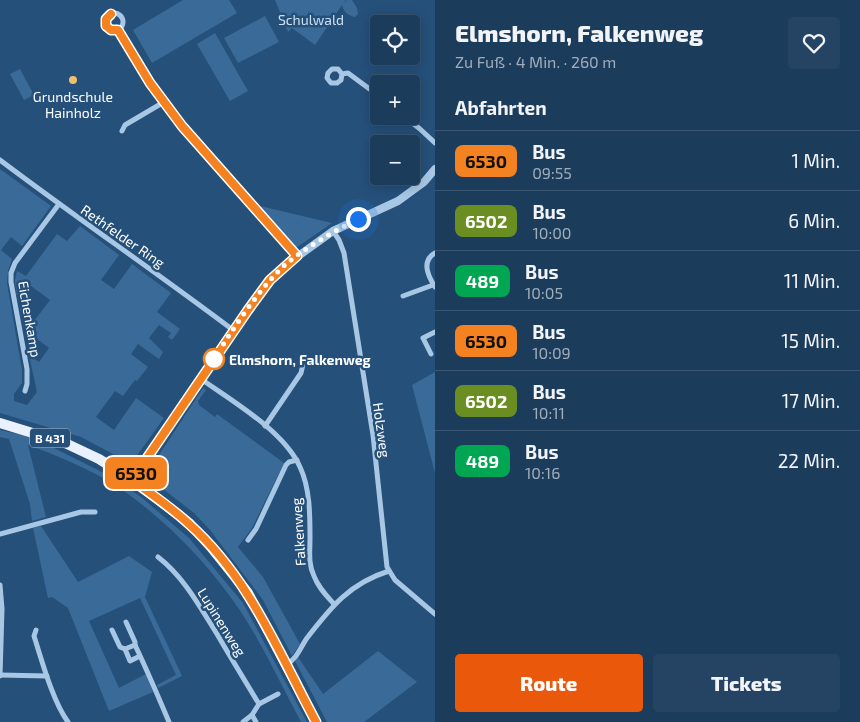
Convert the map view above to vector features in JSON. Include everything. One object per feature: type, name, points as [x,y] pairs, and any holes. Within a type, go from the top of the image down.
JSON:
[{"type":"main road","name":"B 431","points":[[0,423],[65,443],[99,459],[132,480],[189,524],[211,547],[251,598],[316,722]]},
{"type":"street","points":[[118,30],[150,83],[192,138],[297,256]]},
{"type":"street","points":[[342,74],[348,73],[370,89]]},
{"type":"street","points":[[122,131],[125,125],[164,102]]},
{"type":"street","points":[[415,125],[435,143]]},
{"type":"street","name":"Rethfelder Ring","points":[[0,160],[233,330]]},
{"type":"street","points":[[132,480],[233,330],[270,280],[297,256],[333,231],[398,201],[424,182],[435,169]]},
{"type":"street","name":"Eichenkamp","points":[[25,391],[27,369],[11,282],[12,273],[15,263],[58,204]]},
{"type":"street","name":"Holzweg","points":[[333,231],[344,253],[373,435],[384,553],[389,571]]},
{"type":"street","points":[[403,296],[434,286],[426,265],[428,258],[435,253]]},
{"type":"street","points":[[431,354],[423,338],[435,332]]},
{"type":"street","points":[[265,426],[301,373],[304,360]]},
{"type":"street","name":"Falkenweg","points":[[201,378],[279,437],[297,460],[303,474],[309,503],[310,566],[316,582],[334,604]]},
{"type":"street","points":[[248,540],[256,529],[286,465],[297,460]]},
{"type":"street","points":[[0,534],[81,512],[95,512]]},
{"type":"street","name":"Lupinenweg","points":[[158,557],[171,567],[183,582],[259,704]]},
{"type":"street","points":[[286,665],[295,658],[304,642],[334,604],[344,595],[373,577],[389,571],[396,580],[435,614]]},
{"type":"street","points":[[0,585],[2,610],[0,675],[48,676]]},
{"type":"street","points":[[126,622],[169,722]]},
{"type":"street","points":[[36,630],[34,636],[48,676],[68,722]]},
{"type":"street","points":[[112,630],[120,647],[125,650],[130,661],[140,656]]},
{"type":"street","points":[[125,650],[135,645]]},
{"type":"street","points":[[243,722],[252,715],[259,704],[278,694]]},
{"type":"street","points":[[252,715],[256,722]]},
{"type":"green space","points":[[183,0],[229,0],[237,13],[152,63],[133,30]]},
{"type":"green space","name":"Schulwald","points":[[275,0],[346,0],[344,3],[347,0],[352,0],[358,14],[355,17],[348,14],[342,5],[315,45],[292,28],[288,32]]},
{"type":"green space","points":[[265,16],[279,42],[238,63],[224,38]]},
{"type":"green space","points":[[215,33],[248,91],[230,101],[197,44]]},
{"type":"green space","points":[[20,69],[34,95],[24,100],[10,74]]},
{"type":"green space","points":[[0,169],[51,206],[22,246],[11,237],[1,250],[12,259],[7,283],[22,370],[22,383],[14,394],[14,401],[27,405],[37,392],[29,355],[39,362],[49,348],[24,329],[20,309],[35,320],[50,300],[27,283],[17,296],[15,281],[17,271],[26,276],[57,234],[67,241],[80,226],[119,255],[101,280],[114,289],[132,264],[171,293],[157,312],[180,329],[172,340],[168,337],[171,333],[159,325],[149,338],[163,352],[159,359],[138,344],[131,354],[148,367],[123,396],[115,391],[96,417],[114,430],[136,398],[164,418],[133,461],[128,462],[81,437],[0,413]]},
{"type":"green space","points":[[260,206],[332,223],[296,248]]},
{"type":"green space","points":[[435,372],[435,473],[412,385]]},
{"type":"green space","points":[[203,388],[206,390],[198,401],[199,405],[215,417],[217,414],[284,463],[252,528],[238,547],[263,577],[300,644],[292,656],[263,600],[210,530],[194,513],[154,482],[151,476],[151,467]]},
{"type":"green space","points":[[0,430],[22,435],[46,444],[110,476],[141,497],[189,538],[243,603],[307,722],[301,722],[241,612],[215,576],[185,543],[152,513],[117,486],[73,463],[28,445],[46,517],[32,521],[30,504],[9,439],[0,437]]},
{"type":"green space","points":[[41,526],[78,582],[129,556],[152,572],[145,597],[182,676],[158,688],[157,685],[176,675],[140,598],[89,621],[119,688],[146,674],[153,692],[109,711],[68,608],[52,597],[48,598],[33,528]]},
{"type":"green space","points":[[378,651],[417,682],[364,722],[327,722],[295,661],[298,657],[323,694]]},
{"type":"bus line","name":"6530","points":[[111,14],[106,19],[106,26],[111,30],[118,30],[150,83],[182,126],[297,256],[270,280],[233,330],[132,480],[189,524],[236,577],[260,614],[316,722]]},
{"type":"place","name":"Grundschule Hainholz","points":[[73,80]]},
{"type":"place","name":"Elmshorn, Falkenweg","points":[[214,359]]},
{"type":"route","points":[[214,359],[270,280],[285,265],[333,231],[358,219]]}]
